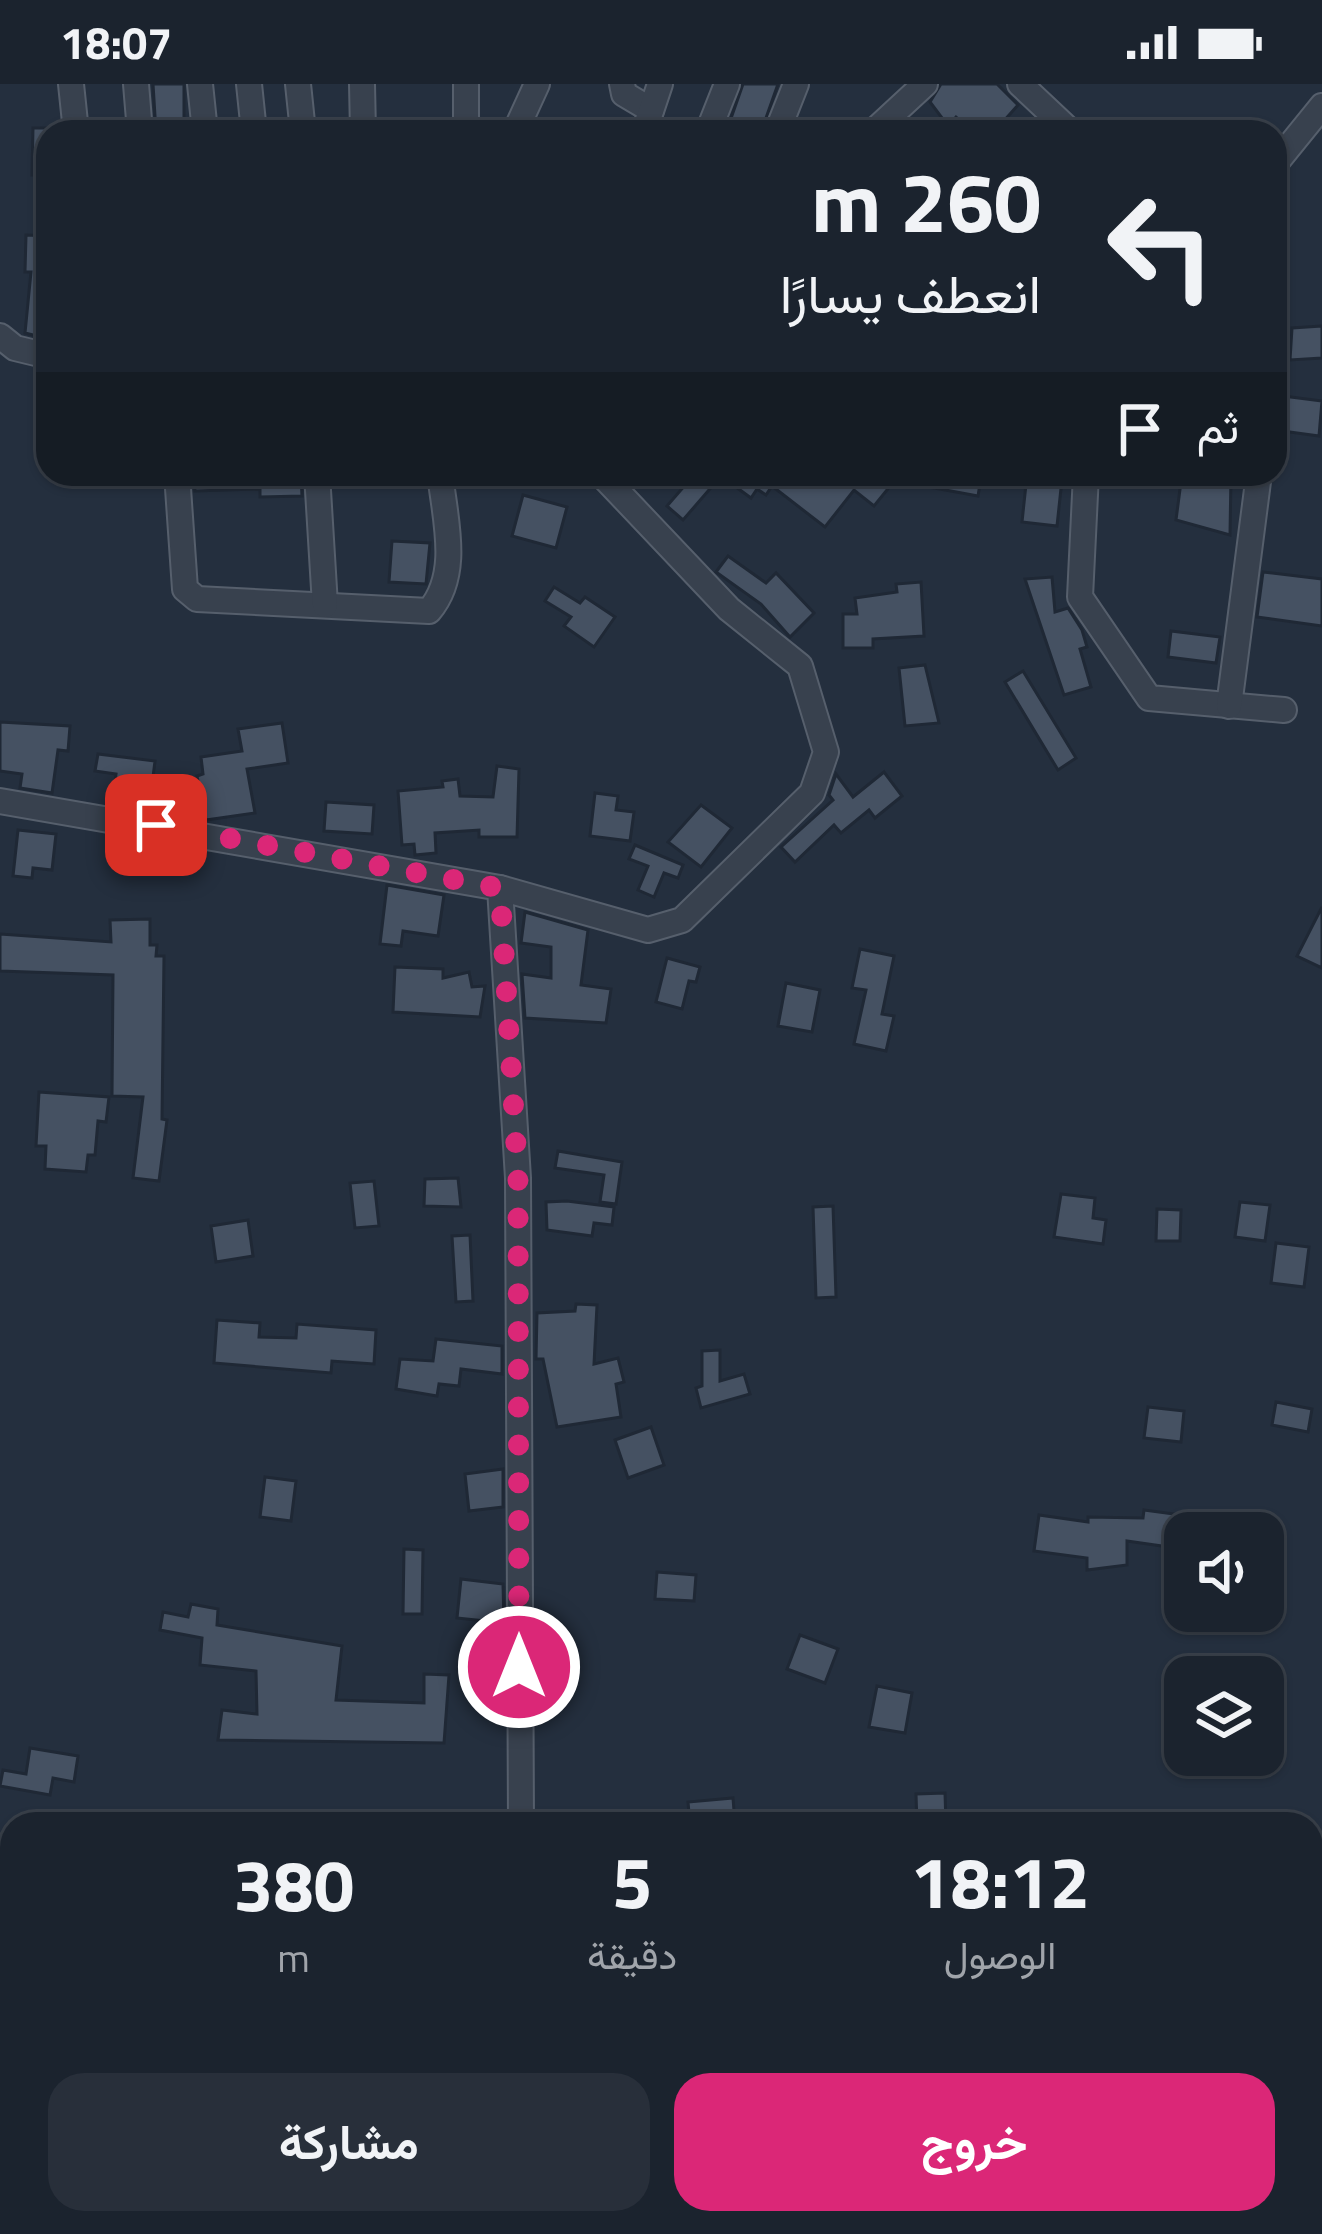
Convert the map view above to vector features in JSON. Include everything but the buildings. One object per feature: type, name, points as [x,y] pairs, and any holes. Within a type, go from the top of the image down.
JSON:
[{"type":"street","points":[[71,84],[75,120]]},
{"type":"street","points":[[136,84],[139,120]]},
{"type":"street","points":[[200,84],[204,120]]},
{"type":"street","points":[[249,84],[253,120]]},
{"type":"street","points":[[298,84],[302,120]]},
{"type":"street","points":[[362,84],[363,120]]},
{"type":"street","points":[[466,84],[466,120]]},
{"type":"street","points":[[520,120],[537,84]]},
{"type":"street","points":[[622,84],[624,94],[646,120]]},
{"type":"street","points":[[647,120],[660,84]]},
{"type":"street","points":[[713,120],[727,84]]},
{"type":"street","points":[[886,120],[925,84]]},
{"type":"street","points":[[1020,84],[1058,120]]},
{"type":"street","points":[[783,120],[799,89]]},
{"type":"street","points":[[1287,149],[1322,106]]},
{"type":"street","points":[[0,336],[15,348],[36,353]]},
{"type":"street","points":[[178,486],[185,589],[197,598],[429,611],[442,596],[449,564],[441,486]]},
{"type":"street","points":[[318,486],[325,605]]},
{"type":"street","points":[[0,801],[500,888],[648,930],[682,920],[812,793],[826,752],[800,666],[729,609],[612,486]]},
{"type":"street","points":[[1085,486],[1080,597],[1149,698],[1285,710]]},
{"type":"street","points":[[1229,706],[1257,486]]},
{"type":"street","points":[[500,888],[518,1178],[521,1812]]},
{"type":"route","points":[[156,825],[500,888],[518,1178],[519,1667]]}]
